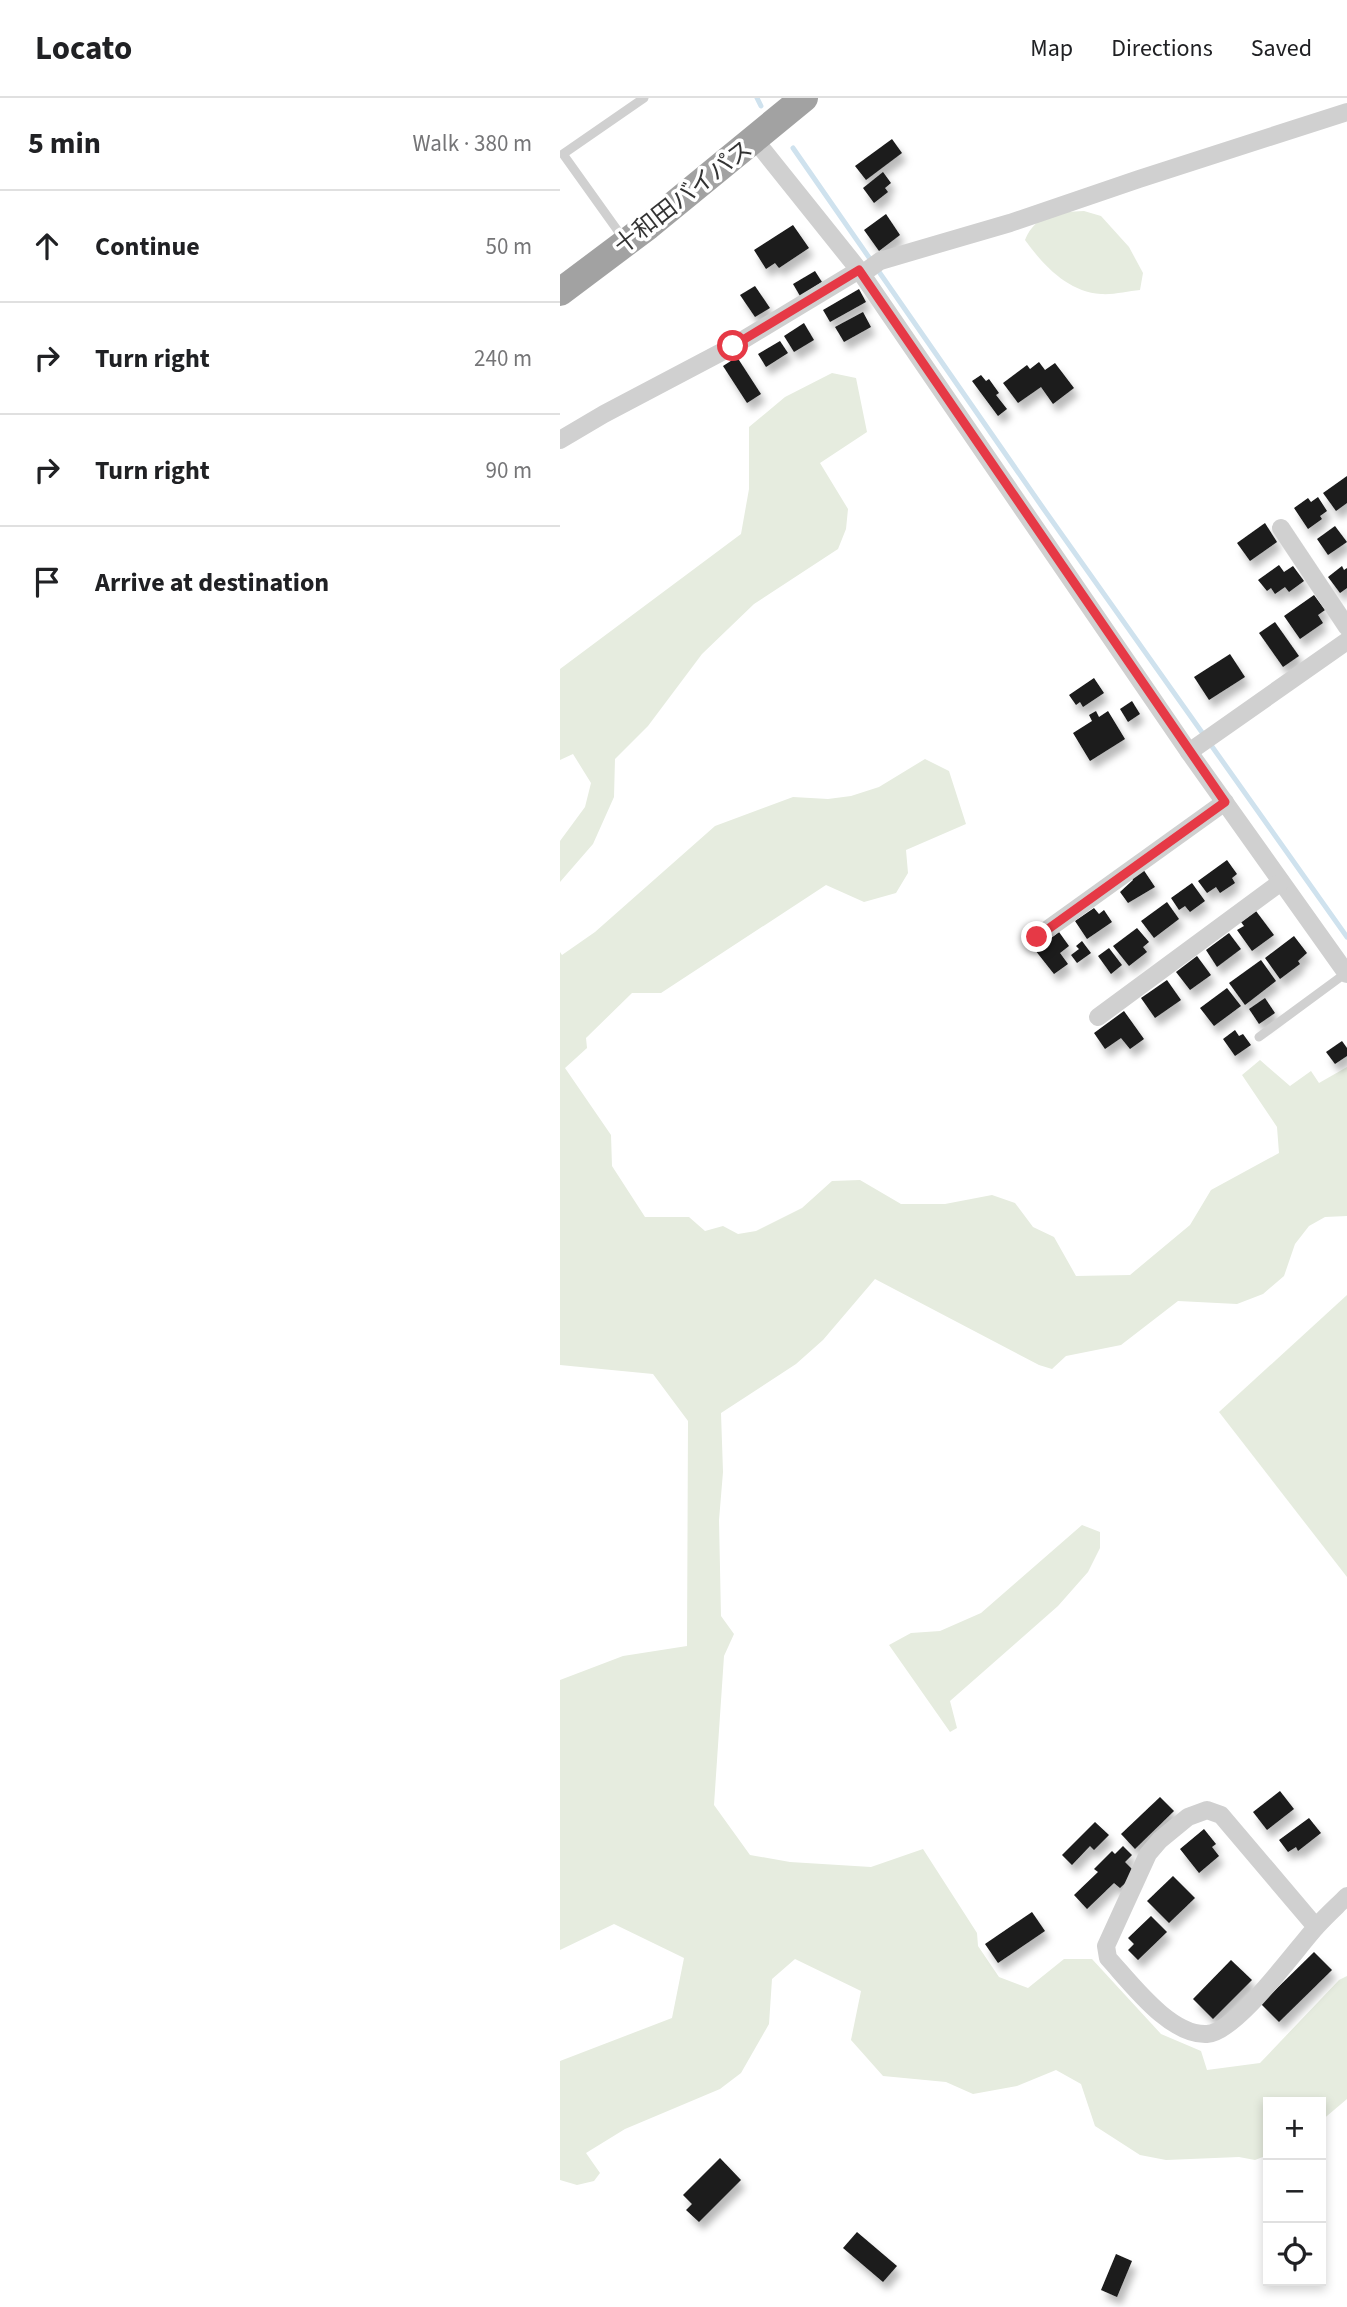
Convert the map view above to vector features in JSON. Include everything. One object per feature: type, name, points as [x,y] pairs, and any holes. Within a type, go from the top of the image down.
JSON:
[{"type":"highway","name":"十和田バイパス","points":[[560,292],[626,243],[804,98]]},
{"type":"street","points":[[560,440],[733,346],[868,268],[1347,112]]},
{"type":"street","points":[[755,140],[868,268],[1201,744],[1225,802],[1347,974]]},
{"type":"street","points":[[1281,528],[1347,627]]},
{"type":"street","points":[[1201,744],[1347,641]]},
{"type":"street","points":[[1037,937],[1225,802]]},
{"type":"street","points":[[1098,1017],[1281,882]]},
{"type":"street","points":[[1316,1927],[1220,1815],[1207,1810],[1188,1817],[1160,1840],[1149,1854],[1106,1946],[1108,1958],[1161,2015],[1188,2030],[1207,2034],[1222,2030],[1255,1998],[1316,1927],[1347,1896]]},
{"type":"lane","points":[[626,243],[563,154],[644,98]]},
{"type":"lane","points":[[1259,1037],[1347,974]]},
{"type":"shaded area","points":[[1084,211],[1101,216],[1129,247],[1143,273],[1140,290],[1106,294],[1078,288],[1048,268],[1025,240],[1035,224],[1042,219],[1057,213]]},
{"type":"shaded area","points":[[832,373],[856,378],[867,432],[820,463],[848,509],[846,529],[838,549],[754,604],[702,654],[648,726],[615,759],[614,797],[593,844],[560,882],[560,841],[585,807],[591,783],[573,754],[560,760],[560,669],[741,534],[749,489],[749,427],[785,397]]},
{"type":"shaded area","points":[[925,759],[949,771],[966,824],[906,850],[908,873],[896,893],[864,902],[826,885],[661,993],[632,993],[586,1038],[587,1048],[565,1068],[611,1135],[612,1166],[645,1217],[689,1217],[705,1231],[723,1226],[738,1234],[756,1231],[802,1208],[832,1181],[860,1180],[901,1204],[945,1204],[992,1195],[1015,1203],[1033,1227],[1054,1237],[1076,1276],[1130,1275],[1190,1225],[1211,1190],[1279,1153],[1277,1127],[1242,1075],[1260,1060],[1290,1086],[1311,1071],[1319,1083],[1347,1067],[1347,1216],[1325,1217],[1309,1226],[1295,1244],[1284,1276],[1263,1294],[1237,1304],[1178,1301],[1121,1345],[1066,1356],[1052,1369],[1039,1365],[875,1279],[823,1340],[796,1364],[721,1413],[721,1616],[734,1634],[724,1656],[714,1805],[750,1855],[790,1862],[871,1867],[923,1849],[977,1933],[978,1946],[999,1977],[1028,1988],[1064,1959],[1092,1959],[1161,2034],[1201,2051],[1207,2070],[1260,2063],[1339,1980],[1347,1976],[1347,2099],[1326,2117],[1326,2097],[1263,2097],[1263,2157],[1255,2160],[1239,2157],[1166,2160],[1140,2155],[1095,2126],[1081,2084],[1056,2070],[1017,2086],[973,2094],[946,2082],[883,2076],[851,2040],[861,1991],[795,1959],[772,1979],[769,2024],[741,2073],[720,2089],[625,2129],[586,2153],[600,2173],[594,2181],[577,2185],[560,2180],[560,2061],[672,2018],[684,1958],[614,1924],[560,1950],[560,1680],[623,1656],[687,1646],[688,1421],[653,1374],[560,1365],[560,952],[562,955],[595,932],[715,826],[793,797],[828,799],[851,796],[879,787]]},
{"type":"shaded area","points":[[1347,1295],[1347,1577],[1219,1412]]},
{"type":"shaded area","points":[[1082,1525],[1100,1532],[1100,1548],[1088,1572],[1058,1606],[950,1701],[957,1728],[950,1732],[889,1645],[911,1633],[940,1631],[981,1613]]},
{"type":"building","points":[[892,139],[902,153],[866,180],[855,166]]},
{"type":"building","points":[[883,172],[891,183],[885,188],[888,192],[874,203],[863,188]]},
{"type":"building","points":[[886,214],[900,235],[879,251],[864,230]]},
{"type":"building","points":[[793,225],[809,248],[779,268],[775,263],[766,269],[754,250]]},
{"type":"building","points":[[815,271],[822,282],[800,296],[793,284]]},
{"type":"building","points":[[755,286],[770,308],[755,317],[740,295]]},
{"type":"building","points":[[859,289],[866,302],[830,322],[823,310]]},
{"type":"building","points":[[863,312],[871,327],[844,342],[835,327]]},
{"type":"building","points":[[804,323],[814,340],[794,352],[784,336]]},
{"type":"building","points":[[780,341],[788,353],[766,367],[758,354]]},
{"type":"building","points":[[737,357],[761,394],[747,403],[723,366]]},
{"type":"building","points":[[1039,362],[1045,370],[1055,363],[1074,388],[1053,404],[1041,387],[1018,403],[1003,383],[1027,365],[1030,369]]},
{"type":"building","points":[[981,375],[986,381],[989,379],[999,393],[996,395],[1007,409],[998,416],[972,381]]},
{"type":"building","points":[[1347,476],[1347,503],[1336,511],[1323,493]]},
{"type":"building","points":[[1318,497],[1327,511],[1320,516],[1322,519],[1308,529],[1294,508],[1308,498],[1311,502]]},
{"type":"building","points":[[1265,523],[1277,542],[1250,561],[1237,543]]},
{"type":"building","points":[[1335,526],[1347,542],[1328,555],[1317,539]]},
{"type":"building","points":[[1279,565],[1284,572],[1293,566],[1304,581],[1289,592],[1285,587],[1275,594],[1271,588],[1267,591],[1258,580]]},
{"type":"building","points":[[1342,566],[1344,570],[1347,568],[1347,588],[1340,593],[1328,577]]},
{"type":"building","points":[[1314,595],[1325,610],[1318,615],[1323,623],[1300,639],[1284,616]]},
{"type":"building","points":[[1275,622],[1299,656],[1283,667],[1259,633]]},
{"type":"building","points":[[1230,654],[1245,677],[1209,700],[1194,677]]},
{"type":"building","points":[[1094,678],[1104,693],[1083,707],[1080,702],[1076,705],[1069,695]]},
{"type":"building","points":[[1132,701],[1140,714],[1128,722],[1120,709]]},
{"type":"building","points":[[1096,711],[1099,717],[1108,711],[1125,739],[1090,761],[1073,733],[1092,721],[1089,715]]},
{"type":"building","points":[[1227,860],[1237,874],[1232,878],[1235,883],[1220,893],[1216,887],[1207,893],[1198,881]]},
{"type":"building","points":[[1143,869],[1155,887],[1128,903],[1120,892],[1133,880],[1131,877]]},
{"type":"building","points":[[1192,883],[1205,901],[1190,912],[1185,906],[1179,910],[1171,898]]},
{"type":"building","points":[[1167,902],[1179,919],[1154,938],[1141,921]]},
{"type":"building","points":[[1094,908],[1099,914],[1104,910],[1112,922],[1087,939],[1075,921]]},
{"type":"building","points":[[1256,911],[1274,935],[1252,951],[1237,930],[1244,926],[1241,922]]},
{"type":"building","points":[[1137,928],[1149,942],[1143,947],[1147,952],[1129,966],[1113,946]]},
{"type":"building","points":[[1059,932],[1069,946],[1060,953],[1068,964],[1054,974],[1035,950]]},
{"type":"building","points":[[1229,933],[1241,949],[1217,967],[1206,950]]},
{"type":"building","points":[[1294,936],[1307,953],[1298,961],[1300,964],[1280,979],[1265,958]]},
{"type":"building","points":[[1082,941],[1091,953],[1077,963],[1071,955],[1079,949],[1076,946]]},
{"type":"building","points":[[1109,948],[1122,965],[1111,974],[1098,956]]},
{"type":"building","points":[[1197,956],[1211,975],[1190,990],[1176,972]]},
{"type":"building","points":[[1261,960],[1276,981],[1245,1005],[1229,983]]},
{"type":"building","points":[[1167,980],[1181,1000],[1155,1018],[1141,998]]},
{"type":"building","points":[[1227,988],[1241,1006],[1214,1026],[1200,1008]]},
{"type":"building","points":[[1265,998],[1275,1013],[1259,1024],[1249,1009]]},
{"type":"building","points":[[1124,1011],[1144,1039],[1130,1049],[1121,1038],[1105,1049],[1094,1033]]},
{"type":"building","points":[[1235,1030],[1239,1036],[1243,1034],[1251,1045],[1235,1056],[1223,1039]]},
{"type":"building","points":[[1342,1041],[1347,1048],[1347,1056],[1335,1064],[1326,1052]]},
{"type":"building","points":[[1280,1791],[1294,1809],[1267,1830],[1253,1812]]},
{"type":"building","points":[[1160,1797],[1174,1811],[1135,1849],[1121,1834]]},
{"type":"building","points":[[1309,1818],[1321,1833],[1298,1851],[1296,1847],[1288,1852],[1279,1840]]},
{"type":"building","points":[[1095,1822],[1109,1835],[1094,1850],[1090,1846],[1072,1865],[1062,1855]]},
{"type":"building","points":[[1204,1829],[1216,1844],[1212,1847],[1219,1856],[1199,1873],[1180,1849]]},
{"type":"building","points":[[1123,1846],[1132,1855],[1125,1862],[1136,1873],[1120,1888],[1114,1883],[1087,1909],[1074,1895],[1098,1872],[1094,1869],[1112,1851],[1115,1854]]},
{"type":"building","points":[[1173,1876],[1195,1898],[1169,1923],[1147,1901]]},
{"type":"building","points":[[1032,1912],[1045,1931],[998,1963],[985,1944]]},
{"type":"building","points":[[1151,1916],[1167,1932],[1138,1960],[1128,1950],[1134,1944],[1128,1938]]},
{"type":"building","points":[[1314,1952],[1332,1970],[1279,2022],[1261,2004]]},
{"type":"building","points":[[1231,1960],[1252,1980],[1213,2019],[1193,1999]]},
{"type":"building","points":[[720,2158],[741,2180],[699,2222],[686,2210],[692,2204],[683,2195]]},
{"type":"building","points":[[857,2232],[897,2266],[883,2282],[843,2248]]},
{"type":"building","points":[[1116,2254],[1132,2261],[1117,2297],[1101,2290]]},
{"type":"waterway","points":[[757,98],[761,106]]},
{"type":"waterway","points":[[793,148],[1043,508],[1347,937]]},
{"type":"route","points":[[733,346],[859,270],[1225,802],[1037,937]]}]
